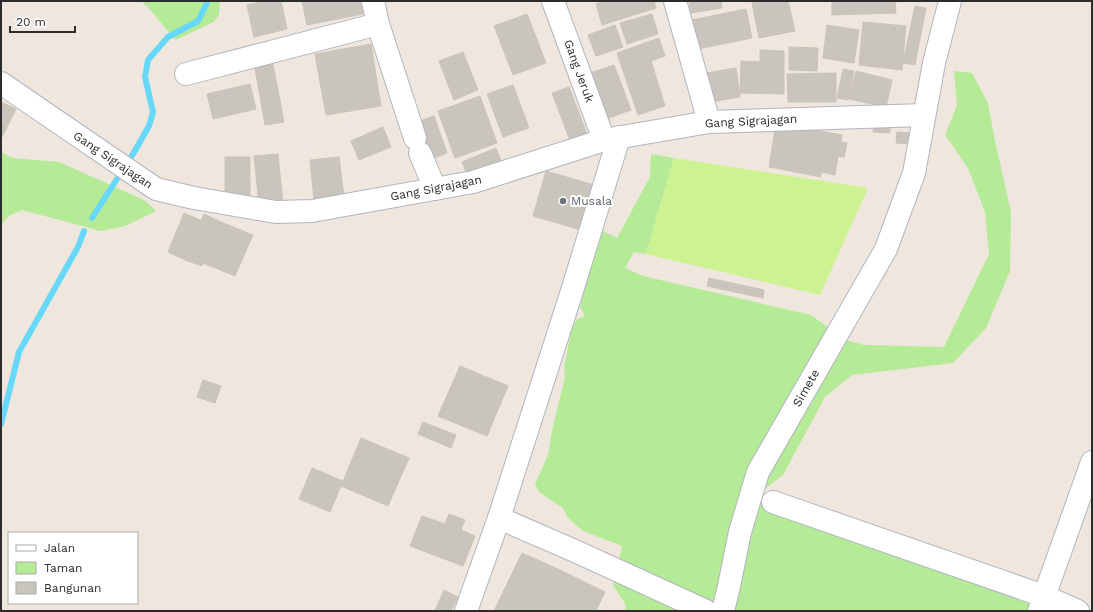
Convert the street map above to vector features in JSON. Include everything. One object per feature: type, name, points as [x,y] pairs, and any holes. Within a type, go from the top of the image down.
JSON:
[{"type":"street","points":[[373,1],[378,24],[417,145],[435,190]]},
{"type":"street","name":"Gang Jeruk","points":[[553,1],[611,138]]},
{"type":"street","points":[[676,1],[709,122]]},
{"type":"street","name":"Simete","points":[[722,611],[729,586],[740,532],[758,472],[886,249],[914,173],[934,63],[950,1]]},
{"type":"street","points":[[186,74],[378,24]]},
{"type":"street","name":"Gang Sigrajagan","points":[[1,83],[156,189],[194,198],[276,212],[312,211],[435,190],[473,182],[611,138],[709,122],[924,115]]},
{"type":"street","points":[[466,611],[499,518],[572,291],[611,138]]},
{"type":"street","points":[[1041,603],[1092,462]]},
{"type":"street","points":[[773,502],[1041,603],[1078,611]]},
{"type":"street","points":[[499,518],[706,611]]},
{"type":"green space","points":[[141,1],[220,1],[219,14],[214,22],[175,40],[148,7]]},
{"type":"green space","points":[[954,71],[972,73],[988,103],[1011,212],[1010,271],[986,328],[953,363],[852,375],[825,397],[783,475],[766,488],[755,503],[1033,599],[1029,611],[625,611],[626,605],[613,585],[622,546],[583,531],[568,518],[563,508],[539,492],[535,484],[548,455],[553,426],[565,377],[564,367],[572,328],[577,319],[585,316],[580,307],[601,230],[617,238],[650,177],[651,154],[674,158],[646,254],[634,252],[625,268],[643,276],[811,315],[846,340],[864,345],[944,347],[989,254],[985,212],[968,168],[945,135],[957,105]]},
{"type":"green space","points":[[1,152],[13,158],[59,162],[144,200],[156,211],[125,226],[101,231],[22,210],[10,215],[1,224]]},
{"type":"green space","points":[[674,158],[868,188],[820,295],[646,254]]},
{"type":"building","points":[[267,1],[281,1],[287,29],[254,37],[247,5]]},
{"type":"building","points":[[302,1],[360,1],[363,14],[307,25]]},
{"type":"building","points":[[606,1],[654,1],[656,8],[602,25],[596,4]]},
{"type":"building","points":[[689,1],[721,1],[722,8],[691,13]]},
{"type":"building","points":[[763,1],[788,1],[795,31],[759,38],[752,3]]},
{"type":"building","points":[[832,1],[895,1],[896,13],[832,15]]},
{"type":"building","points":[[915,6],[926,8],[915,65],[903,63]]},
{"type":"building","points":[[746,9],[752,38],[693,50],[687,21]]},
{"type":"building","points":[[527,14],[546,63],[513,75],[494,26]]},
{"type":"building","points":[[652,14],[658,34],[627,44],[620,23]]},
{"type":"building","points":[[863,22],[906,26],[902,70],[859,65]]},
{"type":"building","points":[[615,25],[623,47],[596,56],[588,35]]},
{"type":"building","points":[[827,25],[859,30],[854,63],[823,58]]},
{"type":"building","points":[[659,38],[665,56],[651,61],[665,106],[638,115],[617,53]]},
{"type":"building","points":[[371,44],[381,106],[326,115],[315,54]]},
{"type":"building","points":[[789,47],[818,48],[817,71],[789,70]]},
{"type":"building","points":[[760,50],[784,51],[784,94],[740,93],[741,61],[760,62]]},
{"type":"building","points":[[463,52],[478,90],[454,100],[439,61]]},
{"type":"building","points":[[273,64],[284,122],[265,125],[255,68]]},
{"type":"building","points":[[614,65],[631,110],[603,120],[587,74]]},
{"type":"building","points":[[736,68],[740,97],[705,103],[700,74]]},
{"type":"building","points":[[843,69],[854,71],[848,100],[837,98]]},
{"type":"building","points":[[856,71],[892,80],[886,107],[849,99]]},
{"type":"building","points":[[836,73],[836,102],[788,102],[787,74]]},
{"type":"building","points":[[250,84],[256,109],[213,119],[207,94]]},
{"type":"building","points":[[513,85],[529,128],[503,137],[487,94]]},
{"type":"building","points":[[569,87],[588,137],[571,143],[552,93]]},
{"type":"building","points":[[480,96],[497,143],[455,158],[438,111]]},
{"type":"building","points":[[1,102],[16,109],[1,139]]},
{"type":"building","points":[[434,116],[447,153],[431,159],[417,122]]},
{"type":"building","points":[[874,120],[890,121],[890,133],[873,132]]},
{"type":"building","points":[[776,123],[842,135],[841,142],[847,143],[844,157],[838,156],[835,175],[821,172],[821,177],[769,167]]},
{"type":"building","points":[[383,127],[391,147],[359,160],[351,141]]},
{"type":"building","points":[[897,132],[914,133],[913,144],[896,143]]},
{"type":"building","points":[[496,148],[503,166],[469,179],[462,162]]},
{"type":"building","points":[[278,154],[283,203],[259,205],[254,156]]},
{"type":"building","points":[[225,157],[250,157],[250,196],[225,196]]},
{"type":"building","points":[[339,157],[344,197],[314,200],[310,160]]},
{"type":"building","name":"Musala","points":[[546,171],[594,185],[581,230],[533,216]]},
{"type":"building","points":[[184,213],[202,221],[185,260],[168,252]]},
{"type":"building","points":[[204,214],[221,222],[202,266],[185,260]]},
{"type":"building","points":[[221,222],[253,235],[235,276],[203,263]]},
{"type":"building","points":[[709,278],[764,290],[763,298],[707,286]]},
{"type":"building","points":[[460,366],[508,386],[487,436],[438,416]]},
{"type":"building","points":[[203,380],[221,386],[215,403],[197,397]]},
{"type":"building","points":[[423,422],[456,435],[451,448],[418,434]]},
{"type":"building","points":[[361,438],[409,458],[388,506],[341,486]]},
{"type":"building","points":[[312,468],[343,481],[330,512],[299,499]]},
{"type":"building","points":[[449,514],[465,520],[461,530],[475,536],[463,566],[410,546],[422,516],[445,524]]},
{"type":"building","points":[[522,553],[560,570],[540,611],[494,611]]},
{"type":"building","points":[[560,570],[605,592],[596,611],[540,611]]},
{"type":"building","points":[[444,590],[458,597],[451,611],[435,611]]},
{"type":"waterway","points":[[92,218],[149,126],[153,112],[145,77],[148,60],[168,37],[198,21],[208,1]]},
{"type":"waterway","points":[[1,424],[19,352],[78,247],[84,231]]},
{"type":"place","name":"Musala","points":[[563,201]]}]
